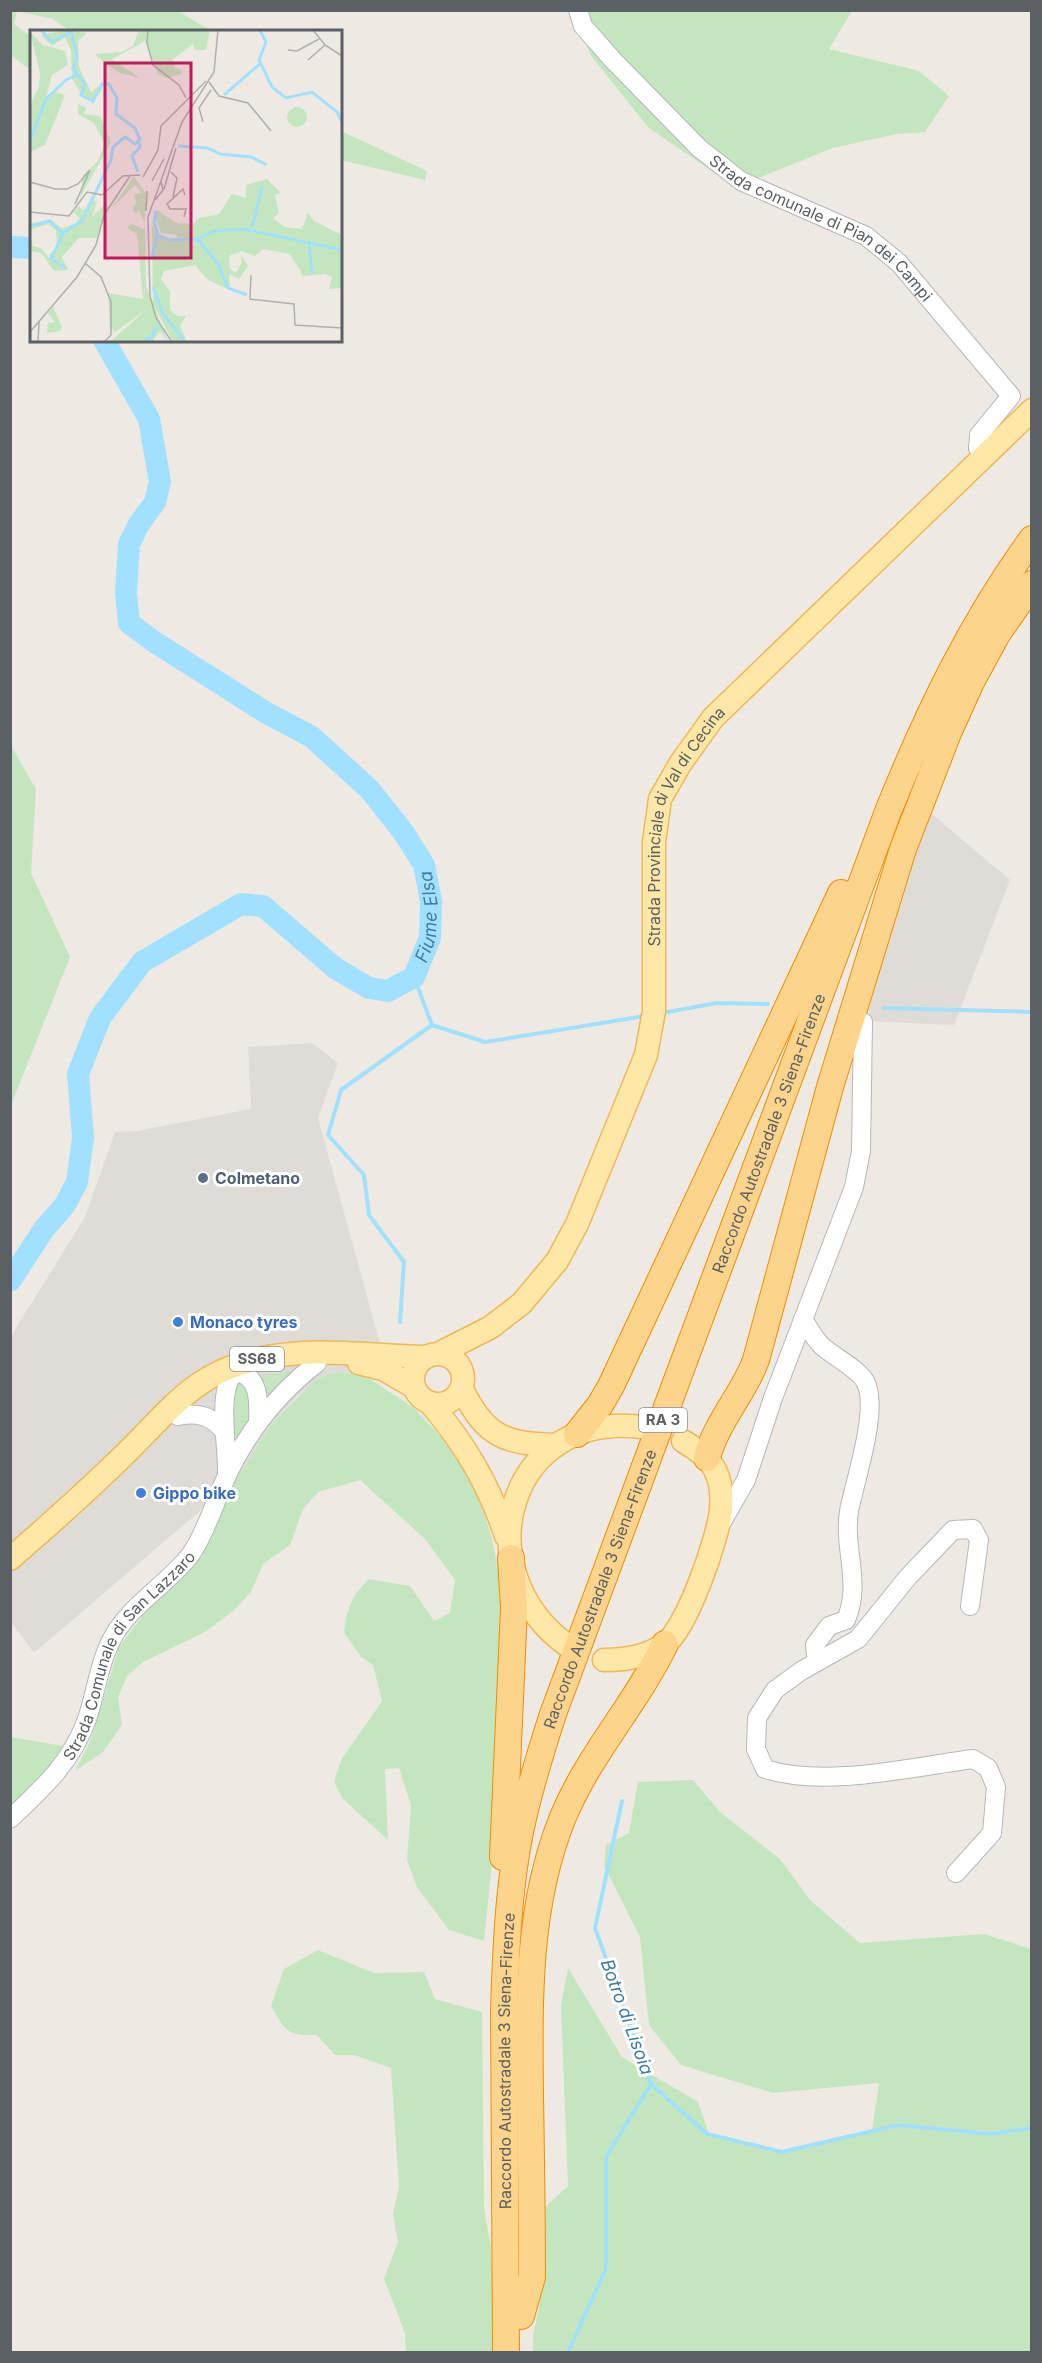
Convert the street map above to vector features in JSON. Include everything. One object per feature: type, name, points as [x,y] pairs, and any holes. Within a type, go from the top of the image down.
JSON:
[{"type":"highway","points":[[566,1439],[611,1386],[835,907],[945,656],[995,570],[1032,538]]},
{"type":"highway","name":"Raccordo Autostradale 3 Siena-Firenze","points":[[506,2352],[504,2010],[506,1956],[515,1862],[537,1764],[553,1714],[889,809],[921,732],[971,631],[994,592],[1032,538]]},
{"type":"highway","name":"Raccordo Autostradale 3 Siena-Firenze","points":[[521,2352],[518,2080],[520,1976],[529,1872],[545,1789],[571,1708],[624,1562],[926,759],[982,641],[1032,565]]},
{"type":"highway","points":[[712,1465],[714,1435],[748,1379],[756,1360],[830,1087],[909,830],[971,682],[997,634],[1032,584]]},
{"type":"highway","points":[[505,2242],[494,2211],[493,2045],[514,1608],[509,1550]]},
{"type":"highway","points":[[522,2316],[532,2277],[531,1972],[536,1920],[545,1875],[560,1826],[578,1787],[665,1644]]},
{"type":"main road","name":"Strada Provinciale di Val di Cecina","points":[[432,1355],[491,1327],[527,1298],[562,1253],[618,1127],[646,1055],[654,1011],[654,842],[660,799],[675,773],[713,718],[1032,410]]},
{"type":"main road","name":"Strada Provinciale di Val di Cecina","points":[[463,1384],[472,1353],[491,1327]]},
{"type":"main road","points":[[414,1387],[414,1370],[432,1355],[446,1355],[459,1364],[463,1384],[477,1418],[493,1432],[517,1442],[566,1439],[611,1426],[648,1428]]},
{"type":"main road","name":"SS68","points":[[10,1559],[178,1407],[204,1380],[247,1361],[274,1356],[316,1358],[432,1355]]},
{"type":"main road","name":"SS68","points":[[178,1407],[236,1377],[316,1358],[372,1365],[414,1387],[423,1400],[430,1403]]},
{"type":"main road","points":[[430,1403],[438,1405],[452,1401],[463,1384]]},
{"type":"main road","points":[[430,1403],[452,1428],[481,1473],[509,1550],[516,1582],[528,1607],[545,1629],[567,1646]]},
{"type":"main road","points":[[509,1550],[517,1490],[532,1466],[566,1439]]},
{"type":"main road","points":[[604,1659],[630,1659],[665,1644],[684,1619],[718,1529],[722,1500],[712,1465],[684,1441]]},
{"type":"street","name":"Strada comunale di Pian dei Campi","points":[[578,10],[583,26],[699,148],[741,181],[866,236],[899,263],[1011,396],[979,435],[978,448],[986,455]]},
{"type":"street","points":[[718,1529],[738,1497],[846,1209],[859,1166],[863,1022]]},
{"type":"street","points":[[804,1319],[820,1344],[864,1379],[871,1399],[868,1425],[846,1530],[852,1565],[853,1603],[846,1620],[829,1626],[815,1645],[817,1662]]},
{"type":"street","name":"Strada Comunale di San Lazzaro","points":[[10,1820],[52,1780],[65,1762],[85,1724],[113,1635],[124,1620],[189,1556],[226,1478],[258,1422],[316,1358]]},
{"type":"street","points":[[236,1377],[257,1391],[258,1422]]},
{"type":"street","name":"Strada Comunale di San Lazzaro","points":[[226,1478],[225,1432],[236,1377]]},
{"type":"street","points":[[178,1407],[215,1421],[225,1432]]},
{"type":"street","points":[[712,1465],[738,1476],[750,1466]]},
{"type":"street","points":[[956,1873],[992,1833],[996,1787],[988,1768],[974,1759],[832,1777],[788,1776],[765,1769],[756,1749],[757,1718],[775,1690],[817,1662],[858,1639],[908,1577],[953,1530],[973,1529],[979,1540],[970,1606]]},
{"type":"shaded area","points":[[926,809],[1010,880],[954,1025],[868,1021],[875,967]]},
{"type":"shaded area","points":[[312,1043],[338,1063],[318,1118],[381,1347],[364,1375],[340,1372],[328,1374],[298,1395],[273,1422],[235,1481],[34,1653],[11,1622],[11,1336],[85,1217],[115,1132],[137,1131],[251,1109],[248,1047]]},
{"type":"green space","points":[[10,11],[17,11],[14,24],[30,36],[30,70],[11,55]]},
{"type":"green space","points":[[17,11],[178,11],[209,30],[69,30],[53,19]]},
{"type":"green space","points":[[572,11],[852,11],[829,49],[919,71],[949,96],[925,132],[897,134],[833,148],[751,181],[716,174],[649,128],[591,56]]},
{"type":"green space","points":[[342,131],[427,171],[425,180],[342,160]]},
{"type":"green space","points":[[11,746],[36,789],[31,873],[70,957],[11,1105]]},
{"type":"green space","points":[[295,1371],[295,1375],[266,1399],[256,1377]]},
{"type":"green space","points":[[340,1372],[364,1375],[414,1408],[441,1437],[475,1486],[491,1535],[503,1591],[492,1863],[484,1941],[449,1930],[417,1887],[407,1860],[411,1805],[399,1768],[385,1769],[388,1840],[342,1798],[334,1782],[341,1760],[382,1701],[373,1665],[362,1658],[344,1633],[348,1609],[354,1597],[369,1579],[410,1586],[434,1621],[450,1613],[455,1580],[425,1539],[360,1480],[318,1492],[303,1509],[290,1545],[263,1564],[251,1592],[233,1611],[205,1632],[143,1662],[127,1676],[118,1697],[122,1725],[103,1752],[75,1771],[91,1739],[119,1647],[144,1614],[199,1559],[235,1481],[273,1422],[312,1383],[328,1374]]},
{"type":"green space","points":[[240,1383],[249,1388],[253,1413],[234,1449],[229,1421],[236,1386]]},
{"type":"green space","points":[[11,1737],[63,1746],[53,1762],[11,1806]]},
{"type":"green space","points":[[693,1780],[720,1812],[780,1859],[811,1901],[860,1943],[984,1934],[1031,1949],[1031,2352],[533,2352],[533,2336],[540,2302],[544,2208],[568,2186],[561,2006],[568,1968],[622,2057],[698,2102],[709,2134],[782,2153],[872,2132],[879,2083],[773,2093],[681,2065],[649,2025],[640,1937],[604,1866],[606,1845],[629,1833],[638,1782]]},
{"type":"green space","points":[[318,1950],[374,1973],[424,1972],[435,1999],[482,2012],[484,2209],[491,2247],[494,2352],[406,2352],[405,2333],[384,2279],[398,2242],[393,2214],[399,2187],[391,2068],[354,2055],[335,2055],[317,2035],[293,2033],[288,2030],[271,2006],[284,1969]]},
{"type":"waterway","name":"Fiume Elsa","points":[[10,247],[30,248]]},
{"type":"waterway","name":"Fiume Elsa","points":[[10,1281],[44,1229],[65,1205],[77,1182],[83,1138],[78,1074],[100,1018],[142,962],[241,904],[263,906],[335,968],[369,988],[388,991],[414,977],[430,938],[431,901],[424,865],[404,833],[370,790],[312,737],[265,712],[153,641],[129,623],[126,593],[129,544],[139,524],[155,502],[160,482],[149,419],[105,342]]},
{"type":"waterway","points":[[400,1322],[404,1262],[369,1215],[364,1175],[328,1135],[341,1090],[432,1025],[414,977]]},
{"type":"waterway","points":[[662,1013],[717,1003],[768,1004]]},
{"type":"waterway","points":[[884,1008],[1032,1012]]},
{"type":"waterway","points":[[432,1025],[485,1042],[645,1016]]},
{"type":"waterway","name":"Botro di Lisoia","points":[[622,1801],[595,1928],[651,2084],[707,2134],[782,2152],[898,2125],[990,2134],[1032,2128]]},
{"type":"waterway","points":[[568,2352],[606,2269],[606,2157],[651,2084]]},
{"type":"place","name":"Colmetano","points":[[203,1178]]},
{"type":"place","name":"Monaco tyres","points":[[178,1322]]},
{"type":"place","name":"Gippo bike","points":[[141,1493]]}]
